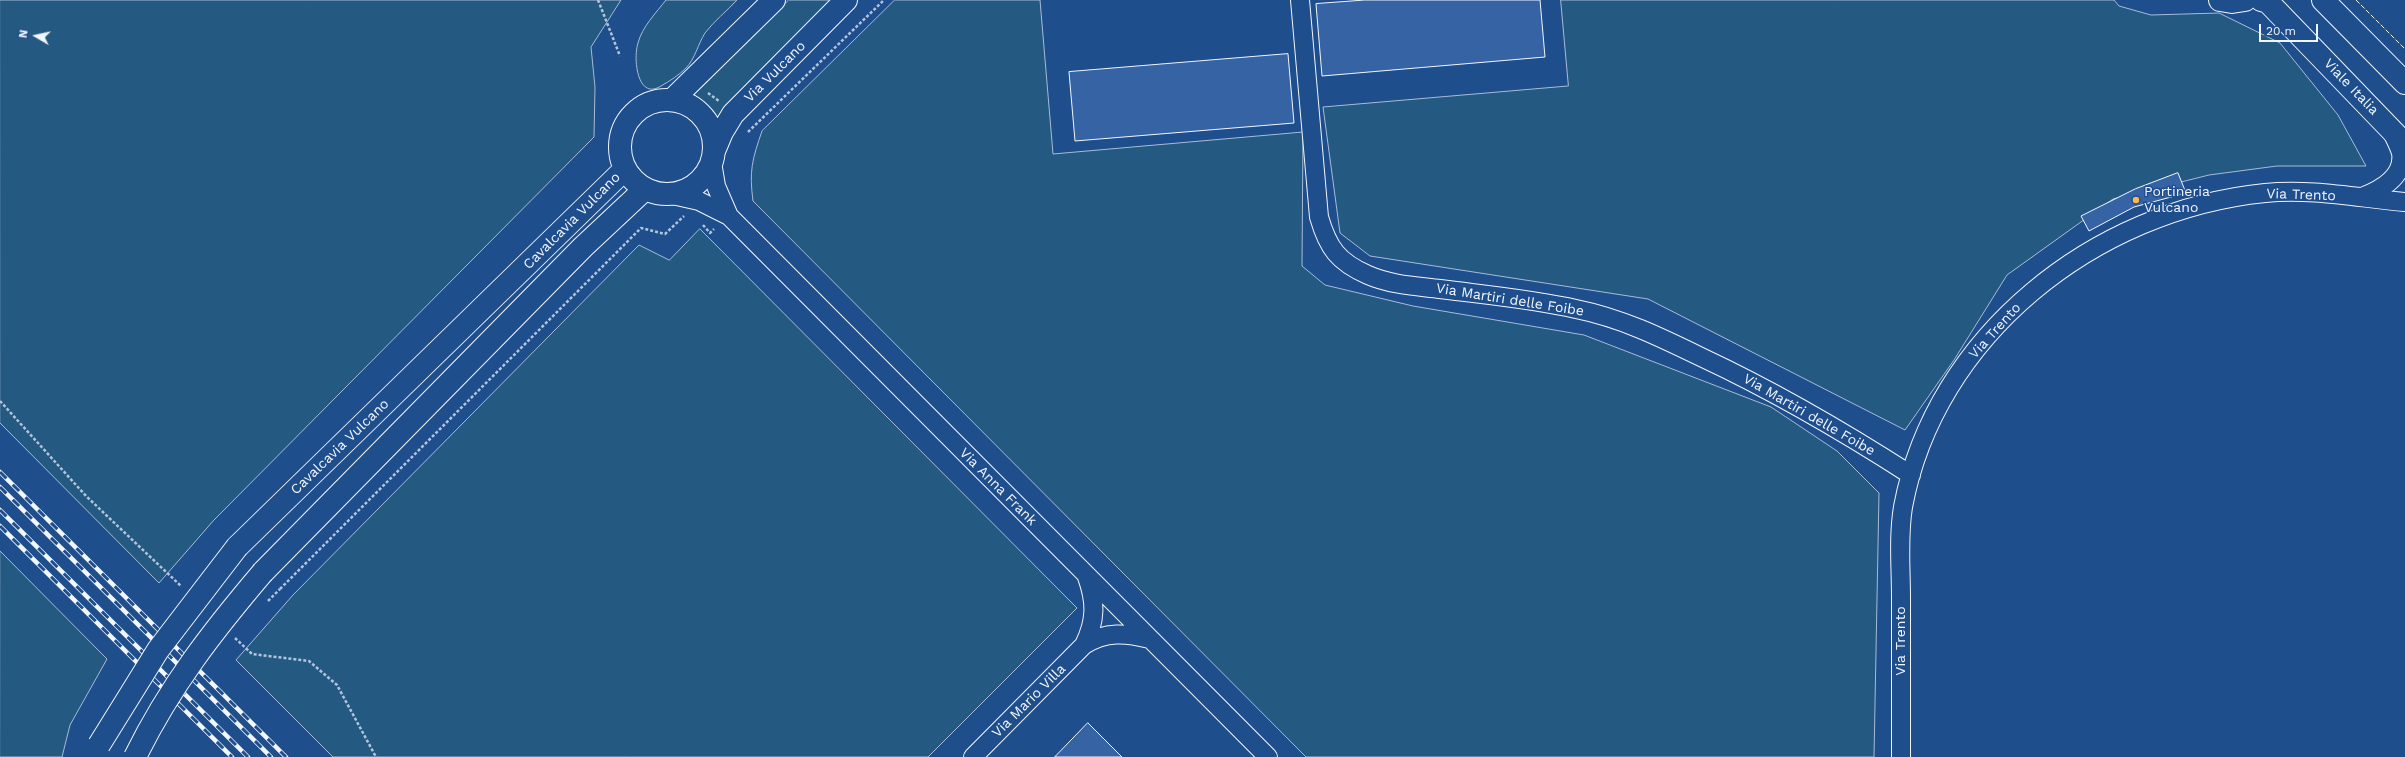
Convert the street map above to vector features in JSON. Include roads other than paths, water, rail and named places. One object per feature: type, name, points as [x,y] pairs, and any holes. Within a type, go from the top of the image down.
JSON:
[{"type":"main road","points":[[672,100],[774,0]]},
{"type":"main road","name":"Via Vulcano","points":[[713,157],[722,132],[733,114],[846,0]]},
{"type":"main road","points":[[2220,0],[2232,2],[2246,0]]},
{"type":"main road","name":"Viale Italia","points":[[2261,0],[2268,2],[2398,137]]},
{"type":"main road","points":[[2324,0],[2405,83]]},
{"type":"main road","points":[[672,100],[689,105],[703,117],[712,133],[713,157],[700,182],[680,193],[668,194],[645,189],[630,177],[625,169],[620,144],[629,120],[645,105],[658,101],[672,100]]},
{"type":"main road","name":"Cavalcavia Vulcano","points":[[97,751],[158,650],[237,547],[625,169]]},
{"type":"main road","name":"Cavalcavia Vulcano","points":[[135,757],[152,722],[197,652],[263,572],[583,247],[645,189]]},
{"type":"street","name":"Via Martiri delle Foibe","points":[[1300,0],[1319,217],[1325,237],[1336,255],[1353,268],[1390,282],[1540,302],[1602,315],[1644,329],[1777,394],[1835,426],[1911,475]]},
{"type":"street","points":[[2360,198],[2382,190],[2392,180],[2398,168],[2401,154],[2398,137]]},
{"type":"street","name":"Via Anna Frank","points":[[713,157],[719,196],[729,216]]},
{"type":"street","name":"Via Trento","points":[[1901,757],[1900,541],[1902,511],[1911,475],[1923,438],[1937,409],[1949,387],[1974,351],[1995,327],[2031,292],[2089,250],[2147,222],[2181,210],[2223,199],[2280,192],[2405,202]]},
{"type":"street","name":"Via Anna Frank","points":[[668,194],[699,200],[729,216],[1268,757]]},
{"type":"street","name":"Via Mario Villa","points":[[1084,645],[1090,632],[1095,610],[1093,595],[1086,574]]},
{"type":"street","name":"Via Mario Villa","points":[[973,757],[1084,645],[1105,635],[1132,634],[1150,639]]},
{"type":"railway","points":[[0,472],[286,757]]},
{"type":"railway","points":[[0,487],[271,757]]},
{"type":"railway","points":[[0,510],[248,757]]},
{"type":"railway","points":[[0,526],[232,757]]},
{"type":"place","name":"Portineria Vulcano","points":[[2136,200]]}]
